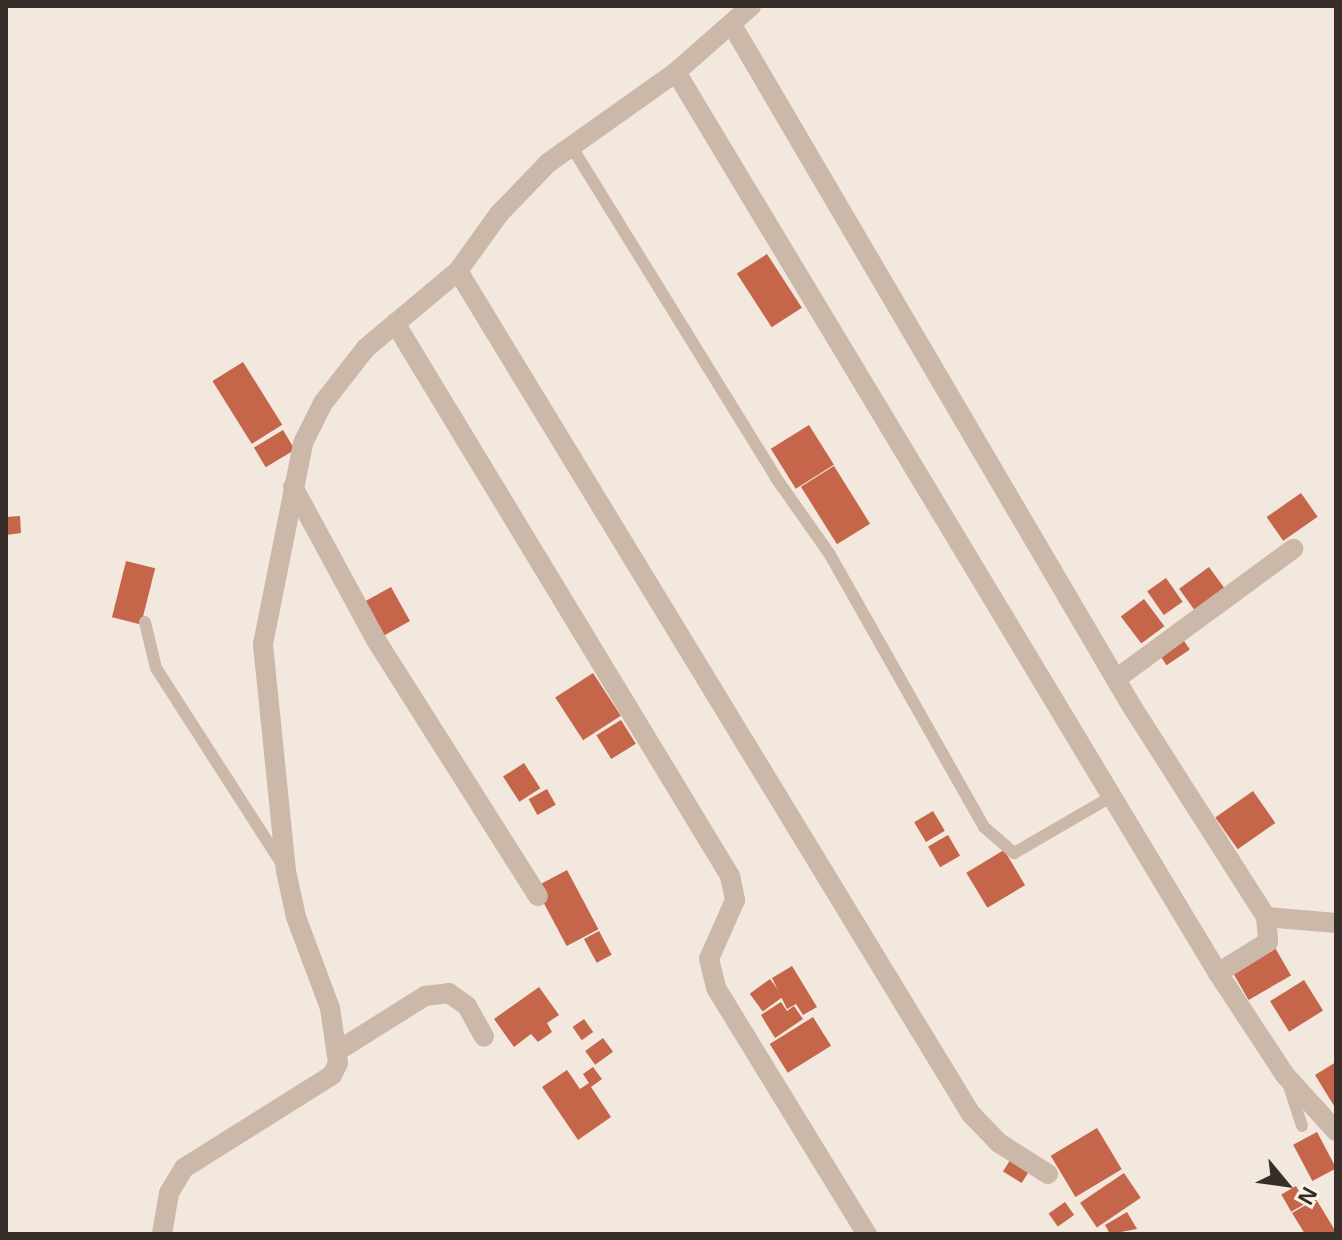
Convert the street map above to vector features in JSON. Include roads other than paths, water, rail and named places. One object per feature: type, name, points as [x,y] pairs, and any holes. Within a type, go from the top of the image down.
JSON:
[{"type":"street","points":[[162,1234],[169,1193],[184,1168],[332,1075],[339,1050],[286,871],[263,644],[303,443],[323,403],[366,348],[458,271],[499,214],[570,144],[676,72],[751,6]]},
{"type":"street","points":[[732,25],[1116,679],[1266,917],[1268,942],[1218,973]]},
{"type":"street","points":[[676,72],[1109,798],[1218,973],[1285,1075],[1336,1131]]},
{"type":"street","points":[[458,271],[971,1114],[999,1143],[1048,1174]]},
{"type":"street","points":[[395,323],[730,876],[735,900],[709,959],[716,988],[867,1234]]},
{"type":"street","points":[[293,487],[376,640],[538,896]]},
{"type":"street","points":[[1116,679],[1293,549]]},
{"type":"street","points":[[1266,917],[1302,916],[1336,923]]},
{"type":"street","points":[[339,1050],[425,996],[449,993],[467,1006],[484,1037]]},
{"type":"lane","points":[[570,144],[776,478],[829,553],[984,827],[1014,853],[1109,798]]},
{"type":"lane","points":[[145,622],[156,668],[286,871]]},
{"type":"lane","points":[[1285,1075],[1302,1126]]}]
